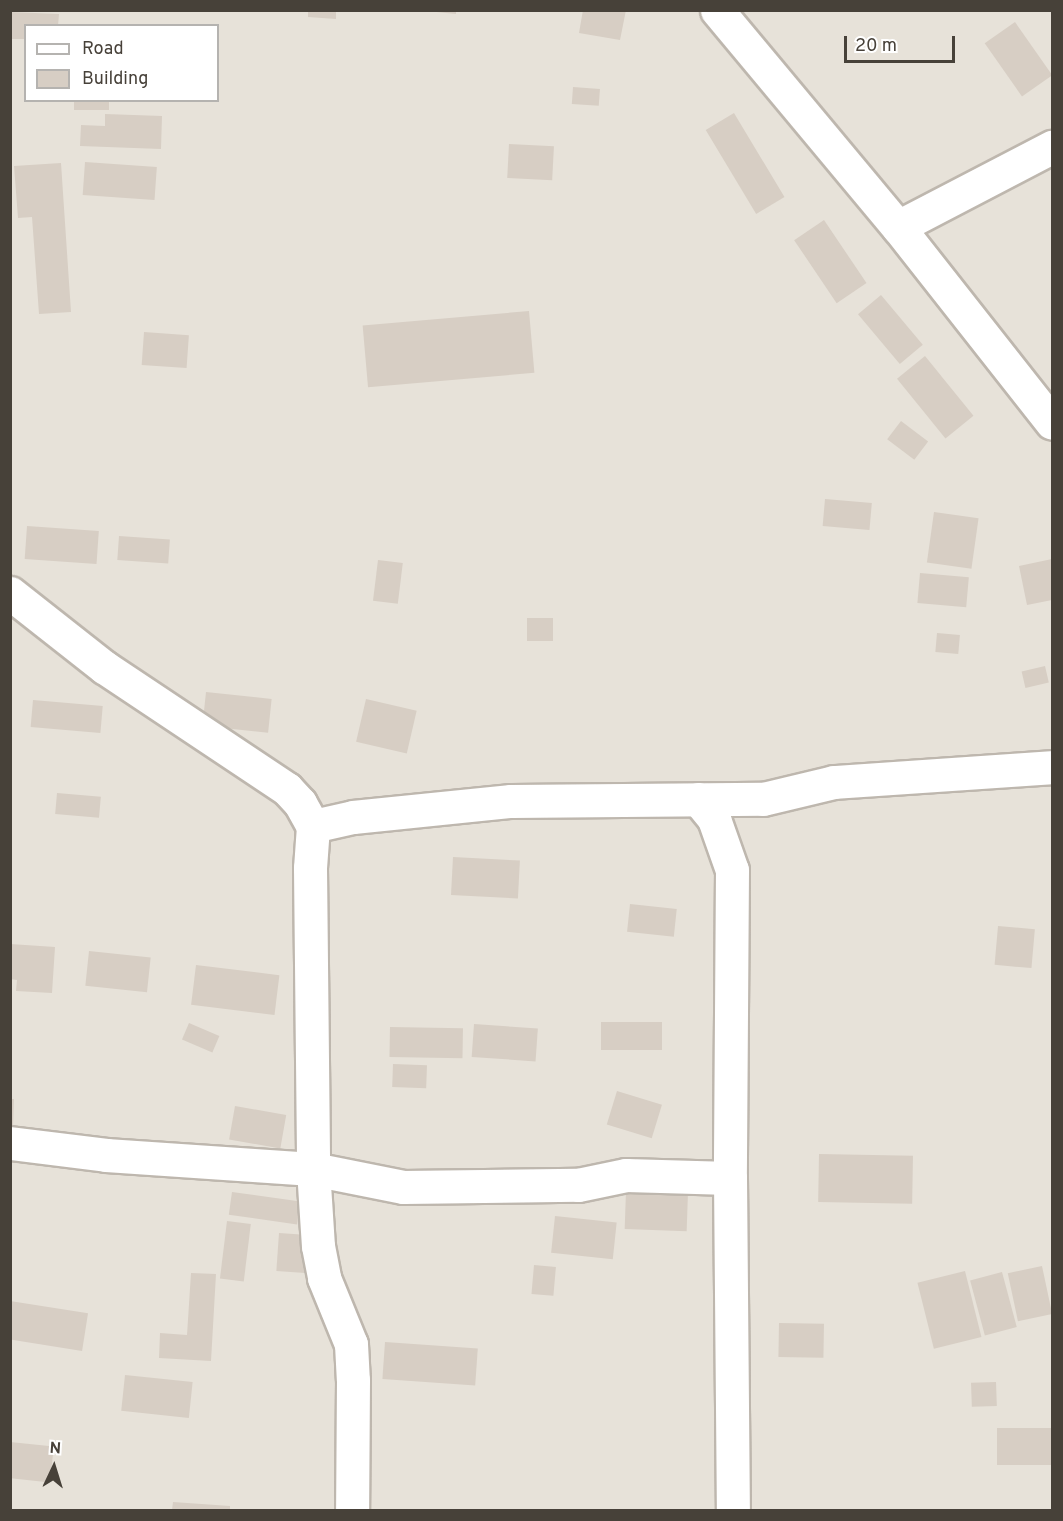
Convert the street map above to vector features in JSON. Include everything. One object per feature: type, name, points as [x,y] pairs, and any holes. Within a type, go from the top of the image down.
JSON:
[{"type":"street","points":[[717,10],[898,227],[1053,423]]},
{"type":"street","points":[[898,227],[1053,147]]},
{"type":"street","points":[[10,593],[104,667],[287,789],[300,802],[313,826],[310,868],[313,1169],[320,1257],[324,1278],[351,1344],[352,1510]]},
{"type":"street","points":[[313,826],[353,817],[512,801],[763,799],[834,782],[1053,767]]},
{"type":"street","points":[[698,799],[714,819],[732,870],[730,1178],[733,1510]]},
{"type":"street","points":[[10,1143],[106,1155],[313,1169],[403,1187],[579,1185],[626,1175],[730,1178]]},
{"type":"shaded area","points":[[11,11],[1052,11],[1052,1510],[11,1510]]},
{"type":"building","points":[[308,10],[336,10],[336,19],[308,17]]},
{"type":"building","points":[[417,10],[456,10],[456,14]]},
{"type":"building","points":[[583,10],[626,10],[620,40],[579,33]]},
{"type":"building","points":[[10,12],[59,14],[58,24],[24,24],[24,39],[10,39]]},
{"type":"building","points":[[1015,22],[1052,75],[1022,96],[985,43]]},
{"type":"building","points":[[573,87],[600,89],[599,106],[572,104]]},
{"type":"building","points":[[74,102],[109,102],[109,110],[74,110]]},
{"type":"building","points":[[734,113],[784,197],[756,214],[706,130]]},
{"type":"building","points":[[105,114],[162,116],[161,149],[80,146],[81,125],[105,126]]},
{"type":"building","points":[[509,144],[554,146],[552,180],[507,178]]},
{"type":"building","points":[[85,162],[157,167],[155,200],[83,195]]},
{"type":"building","points":[[61,163],[71,312],[39,314],[32,217],[18,218],[14,166]]},
{"type":"building","points":[[824,220],[866,283],[837,303],[794,240]]},
{"type":"building","points":[[881,295],[923,345],[900,364],[858,314]]},
{"type":"building","points":[[529,311],[534,373],[368,387],[363,326]]},
{"type":"building","points":[[144,332],[189,335],[187,368],[142,365]]},
{"type":"building","points":[[925,356],[973,416],[945,438],[897,379]]},
{"type":"building","points":[[901,421],[928,441],[914,460],[887,439]]},
{"type":"building","points":[[825,499],[872,503],[869,530],[823,526]]},
{"type":"building","points":[[934,512],[979,518],[971,569],[927,563]]},
{"type":"building","points":[[27,526],[99,531],[97,564],[25,559]]},
{"type":"building","points":[[119,536],[170,540],[168,563],[117,560]]},
{"type":"building","points":[[1052,559],[1052,600],[1027,605],[1019,566]]},
{"type":"building","points":[[378,560],[403,563],[398,604],[373,601]]},
{"type":"building","points":[[920,573],[969,577],[966,607],[917,603]]},
{"type":"building","points":[[527,618],[553,618],[553,641],[527,641]]},
{"type":"building","points":[[937,633],[960,635],[958,654],[935,652]]},
{"type":"building","points":[[1045,666],[1049,683],[1025,688],[1022,671]]},
{"type":"building","points":[[206,692],[272,699],[268,733],[202,726]]},
{"type":"building","points":[[366,699],[417,711],[407,754],[356,742]]},
{"type":"building","points":[[33,700],[103,706],[100,733],[31,727]]},
{"type":"building","points":[[57,793],[101,797],[99,818],[55,814]]},
{"type":"building","points":[[453,857],[520,861],[518,898],[451,895]]},
{"type":"building","points":[[630,904],[677,909],[674,937],[627,932]]},
{"type":"building","points":[[998,926],[1035,929],[1031,968],[995,965]]},
{"type":"building","points":[[10,944],[55,947],[52,993],[16,991],[17,980],[10,979]]},
{"type":"building","points":[[89,951],[151,957],[147,992],[85,986]]},
{"type":"building","points":[[196,965],[279,975],[274,1015],[191,1005]]},
{"type":"building","points":[[601,1022],[662,1022],[662,1050],[601,1050]]},
{"type":"building","points":[[189,1023],[219,1036],[212,1052],[182,1040]]},
{"type":"building","points":[[474,1024],[538,1028],[536,1061],[472,1057]]},
{"type":"building","points":[[390,1027],[463,1028],[462,1058],[389,1057]]},
{"type":"building","points":[[393,1064],[427,1065],[426,1088],[392,1087]]},
{"type":"building","points":[[617,1091],[662,1105],[652,1138],[607,1124]]},
{"type":"building","points":[[10,1099],[14,1099],[13,1126],[10,1126]]},
{"type":"building","points":[[235,1106],[286,1115],[280,1149],[229,1139]]},
{"type":"building","points":[[819,1154],[913,1156],[912,1204],[818,1202]]},
{"type":"building","points":[[626,1191],[688,1193],[687,1231],[625,1229]]},
{"type":"building","points":[[232,1192],[300,1202],[297,1224],[229,1215]]},
{"type":"building","points":[[555,1216],[617,1222],[613,1259],[551,1253]]},
{"type":"building","points":[[227,1221],[251,1224],[244,1281],[220,1279]]},
{"type":"building","points":[[279,1233],[308,1235],[305,1273],[276,1271]]},
{"type":"building","points":[[534,1265],[556,1267],[553,1296],[531,1294]]},
{"type":"building","points":[[1042,1266],[1052,1314],[1018,1321],[1008,1273]]},
{"type":"building","points":[[965,1271],[981,1337],[934,1349],[917,1283]]},
{"type":"building","points":[[1002,1272],[1017,1327],[985,1336],[970,1281]]},
{"type":"building","points":[[191,1273],[216,1274],[211,1361],[159,1358],[160,1333],[187,1335]]},
{"type":"building","points":[[10,1301],[88,1313],[82,1351],[10,1339]]},
{"type":"building","points":[[779,1323],[824,1324],[823,1358],[778,1357]]},
{"type":"building","points":[[385,1342],[478,1348],[475,1385],[382,1379]]},
{"type":"building","points":[[125,1375],[193,1382],[189,1418],[121,1411]]},
{"type":"building","points":[[996,1382],[997,1406],[972,1407],[971,1383]]},
{"type":"building","points":[[997,1428],[1052,1428],[1052,1465],[997,1465]]},
{"type":"building","points":[[10,1442],[54,1447],[50,1482],[10,1478]]},
{"type":"building","points":[[173,1502],[230,1506],[230,1510],[172,1510]]}]
